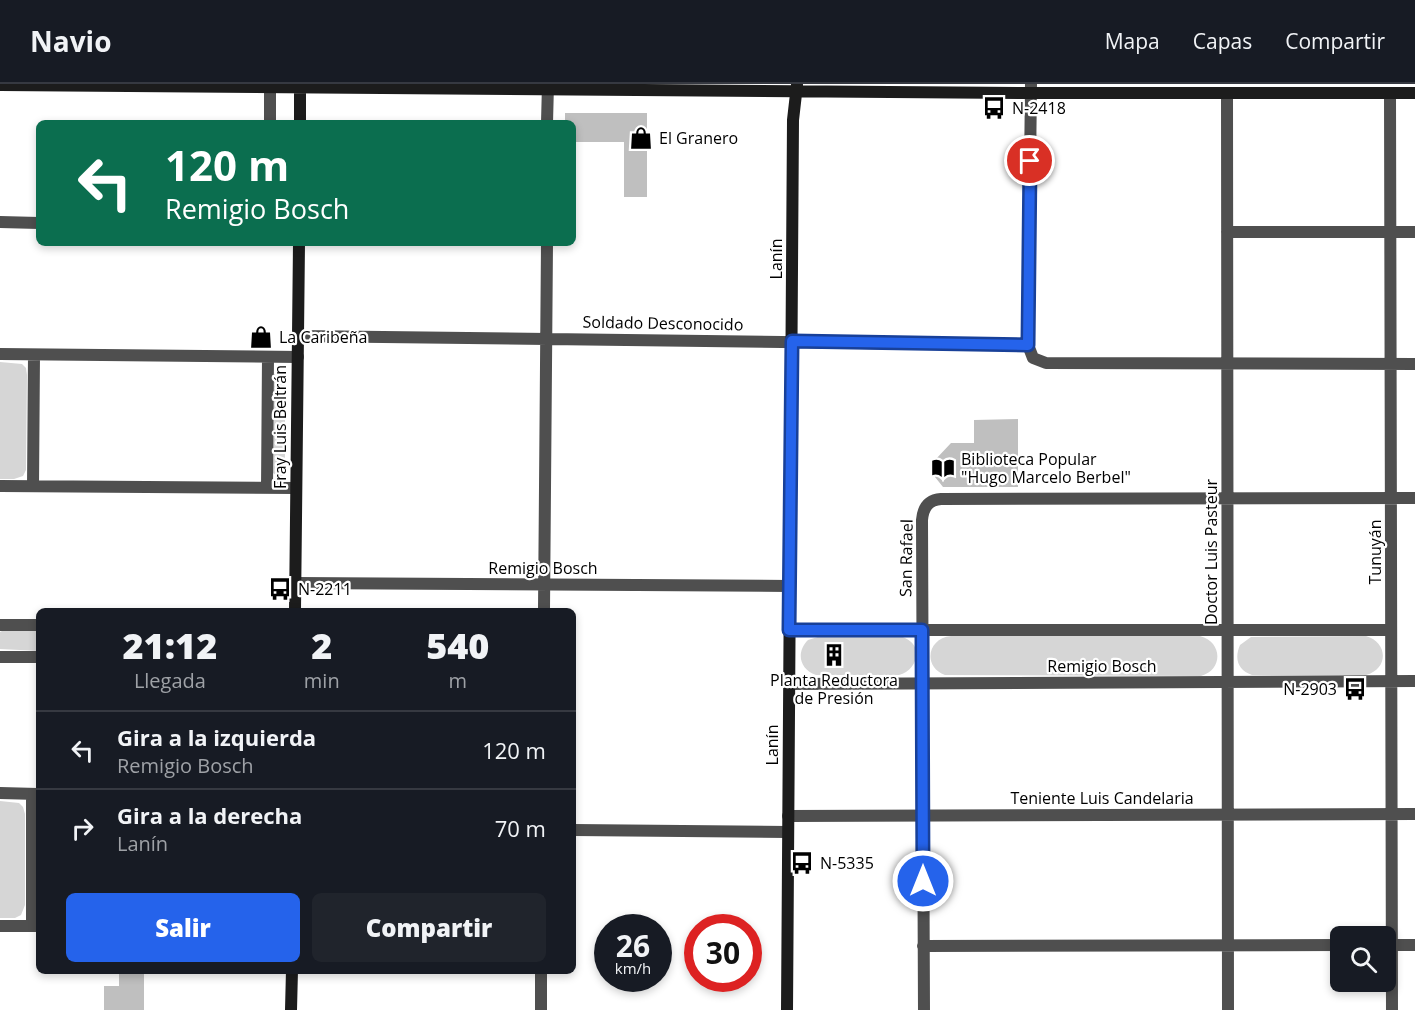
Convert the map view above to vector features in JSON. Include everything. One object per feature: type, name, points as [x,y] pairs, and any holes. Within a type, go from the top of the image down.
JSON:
[{"type":"main road","points":[[0,85],[1031,88],[1227,93],[1282,89],[1415,93]]},
{"type":"main road","points":[[300,86],[300,120]]},
{"type":"main road","name":"Lanín","points":[[787,1010],[793,120],[797,87]]},
{"type":"main road","name":"Fray Luis Beltrán","points":[[296,608],[298,246]]},
{"type":"main road","points":[[291,1010],[292,974]]},
{"type":"street","points":[[547,120],[548,86]]},
{"type":"street","points":[[270,87],[270,120]]},
{"type":"street","points":[[1031,88],[1028,345],[1033,358],[1046,363],[1415,364]]},
{"type":"street","name":"Doctor Luis Pasteur","points":[[1227,93],[1228,1010]]},
{"type":"street","name":"Tunuyán","points":[[1389,926],[1392,814],[1390,93]]},
{"type":"street","points":[[0,222],[36,223]]},
{"type":"street","points":[[1227,232],[1415,232]]},
{"type":"street","points":[[544,608],[547,246]]},
{"type":"street","name":"Soldado Desconocido","points":[[298,336],[1028,345]]},
{"type":"street","points":[[0,354],[298,357]]},
{"type":"street","points":[[33,486],[34,355]]},
{"type":"street","name":"Fray Luis Beltrán","points":[[267,488],[268,357]]},
{"type":"street","points":[[0,486],[296,488]]},
{"type":"street","points":[[1228,498],[1415,498]]},
{"type":"street","name":"San Rafael","points":[[924,1010],[922,520],[927,504],[941,499],[1228,498]]},
{"type":"street","name":"Remigio Bosch","points":[[296,583],[790,586]]},
{"type":"street","points":[[0,625],[36,625]]},
{"type":"street","points":[[789,630],[1391,630]]},
{"type":"street","points":[[0,657],[36,657]]},
{"type":"street","name":"Remigio Bosch","points":[[789,684],[1415,681]]},
{"type":"street","points":[[0,794],[35,794],[35,926],[0,926]]},
{"type":"street","name":"Teniente Luis Candelaria","points":[[788,816],[1415,814]]},
{"type":"street","points":[[576,830],[788,831]]},
{"type":"street","points":[[923,946],[1330,945]]},
{"type":"street","points":[[1396,945],[1415,945]]},
{"type":"street","points":[[541,974],[541,1010]]},
{"type":"street","name":"Tunuyán","points":[[1391,992],[1392,1010]]},
{"type":"shaded area","points":[[0,362],[22,364],[26,368],[27,375],[26,470],[23,476],[14,479],[0,479]]},
{"type":"shaded area","points":[[278,371],[285,376],[285,470],[283,476],[279,477],[273,473],[272,376]]},
{"type":"shaded area","points":[[36,630],[36,651],[0,649],[0,632]]},
{"type":"shaded area","points":[[821,636],[899,636],[911,642],[915,647],[916,658],[910,669],[899,675],[816,675],[806,669],[801,655],[808,640]]},
{"type":"shaded area","points":[[951,636],[1200,636],[1213,644],[1217,656],[1213,668],[1201,676],[945,675],[933,665],[931,653],[937,642]]},
{"type":"shaded area","points":[[1366,636],[1379,644],[1383,656],[1379,667],[1366,675],[1252,675],[1240,667],[1237,659],[1240,645],[1251,637]]},
{"type":"shaded area","points":[[0,801],[19,803],[25,814],[25,905],[21,915],[15,918],[0,918]]},
{"type":"building","points":[[565,113],[647,113],[647,197],[624,197],[624,142],[576,142],[576,120],[565,120]]},
{"type":"building","points":[[1018,419],[1018,487],[943,487],[935,477],[935,460],[951,443],[974,443],[974,420]]},
{"type":"building","name":"Planta Reductora de Presión","points":[[828,646],[840,646],[840,665],[828,665]]},
{"type":"building","points":[[119,974],[144,974],[144,1010],[104,1010],[104,986],[119,986]]},
{"type":"place","name":"N-2418","points":[[994,108]]},
{"type":"place","name":"El Granero","points":[[641,138]]},
{"type":"place","name":"La Caribeña","points":[[261,337]]},
{"type":"place","name":"Biblioteca Popular \"Hugo Marcelo Berbel\"","points":[[943,468]]},
{"type":"place","name":"N-2211","points":[[280,589]]},
{"type":"place","name":"Planta Reductora de Presión","points":[[834,655]]},
{"type":"place","name":"N-2903","points":[[1355,689]]},
{"type":"place","name":"N-5335","points":[[802,863]]},
{"type":"route","points":[[923,881],[922,630],[789,630],[792,341],[1028,345],[1030,161]]}]
